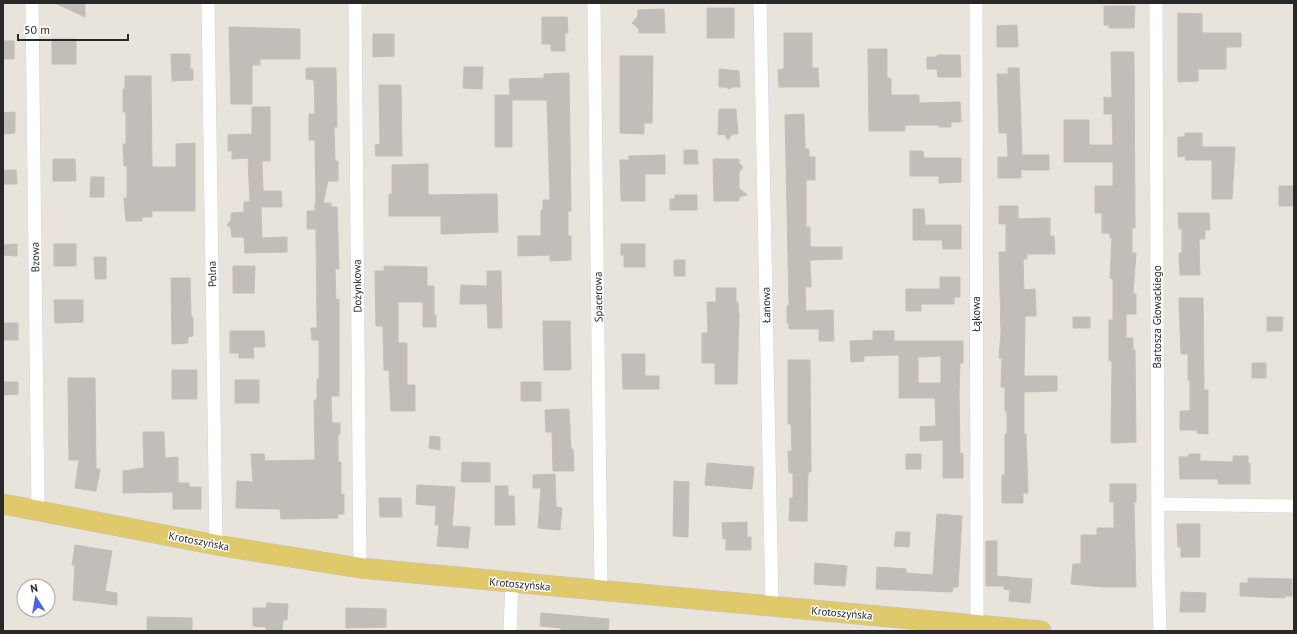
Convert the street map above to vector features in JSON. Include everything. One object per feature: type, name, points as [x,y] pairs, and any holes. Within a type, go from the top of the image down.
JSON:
[{"type":"main road","name":"Krotoszyńska","points":[[3,504],[216,545],[360,568],[1041,631]]},
{"type":"street","name":"Bzowa","points":[[32,3],[38,510]]},
{"type":"street","name":"Polna","points":[[208,3],[216,545]]},
{"type":"street","name":"Dożynkowa","points":[[355,3],[360,568]]},
{"type":"street","name":"Spacerowa","points":[[594,3],[601,591]]},
{"type":"street","name":"Łanowa","points":[[760,3],[772,606]]},
{"type":"street","name":"Łąkowa","points":[[976,3],[977,625]]},
{"type":"street","name":"Bartosza Głowackiego","points":[[1156,3],[1160,631]]},
{"type":"street","points":[[1158,504],[1294,506]]},
{"type":"street","points":[[510,631],[512,582]]},
{"type":"building","points":[[55,3],[85,3],[85,17]]},
{"type":"building","points":[[1104,6],[1135,6],[1134,28],[1109,28],[1109,25],[1104,25]]},
{"type":"building","points":[[707,8],[734,8],[734,38],[707,38]]},
{"type":"building","points":[[664,9],[665,33],[639,33],[639,29],[632,23],[638,16],[638,10]]},
{"type":"building","points":[[1178,13],[1202,14],[1202,33],[1241,33],[1241,47],[1226,47],[1226,69],[1198,69],[1198,81],[1178,82]]},
{"type":"building","points":[[542,17],[567,17],[568,33],[565,33],[565,51],[551,51],[551,44],[542,44]]},
{"type":"building","points":[[1017,25],[1018,47],[997,47],[997,26]]},
{"type":"building","points":[[229,27],[300,29],[300,59],[260,59],[260,65],[252,65],[252,104],[231,104]]},
{"type":"building","points":[[784,33],[812,33],[812,68],[818,68],[819,87],[779,87],[778,70],[784,69]]},
{"type":"building","points":[[373,34],[394,34],[394,56],[373,57]]},
{"type":"building","points":[[52,39],[76,39],[76,64],[52,64]]},
{"type":"building","points":[[3,41],[14,41],[14,59],[3,59]]},
{"type":"building","points":[[868,49],[887,49],[887,78],[891,78],[891,95],[919,95],[919,103],[960,102],[961,122],[951,122],[951,127],[939,127],[939,125],[905,125],[905,131],[869,131]]},
{"type":"building","points":[[1111,52],[1134,52],[1135,228],[1132,228],[1132,253],[1136,253],[1133,294],[1136,294],[1136,314],[1126,314],[1126,338],[1133,338],[1133,350],[1135,350],[1136,442],[1111,443],[1112,361],[1109,361],[1109,320],[1113,320],[1113,279],[1110,278],[1112,238],[1110,238],[1110,233],[1102,233],[1102,213],[1095,213],[1095,186],[1113,186],[1113,162],[1064,162],[1064,120],[1089,120],[1089,145],[1113,145],[1112,114],[1104,114],[1104,97],[1112,98]]},
{"type":"building","points":[[171,54],[190,54],[190,69],[193,69],[193,80],[172,81]]},
{"type":"building","points":[[937,55],[960,55],[961,77],[938,77],[937,69],[927,69],[927,57],[937,57]]},
{"type":"building","points":[[620,56],[653,56],[652,123],[644,123],[644,134],[620,133]]},
{"type":"building","points":[[464,67],[483,67],[482,89],[463,88]]},
{"type":"building","points":[[306,68],[336,68],[337,127],[334,127],[335,161],[338,161],[338,181],[328,181],[323,203],[331,203],[331,207],[337,207],[339,269],[335,269],[336,300],[339,299],[339,396],[331,396],[332,423],[340,423],[340,434],[338,434],[338,462],[341,462],[341,494],[344,494],[344,514],[338,514],[338,518],[281,519],[280,509],[236,508],[237,481],[253,482],[251,454],[264,454],[265,461],[315,460],[314,400],[317,400],[317,379],[319,379],[319,340],[312,340],[311,328],[317,328],[316,229],[307,229],[307,211],[315,211],[316,203],[315,140],[309,140],[309,114],[315,114],[314,80],[306,79]]},
{"type":"building","points":[[1008,68],[1019,68],[1022,155],[1049,155],[1049,170],[1021,170],[1021,178],[998,178],[998,157],[1008,157],[1007,133],[999,133],[997,74],[1008,74]]},
{"type":"building","points":[[719,69],[739,71],[740,87],[732,87],[729,89],[726,87],[719,87]]},
{"type":"building","points":[[569,73],[571,211],[568,211],[568,236],[571,236],[571,260],[550,261],[550,255],[518,256],[518,236],[541,236],[541,210],[543,210],[543,200],[550,200],[547,100],[512,100],[512,147],[495,147],[495,95],[510,95],[509,79],[544,78],[544,74]]},
{"type":"building","points":[[125,76],[151,76],[152,167],[176,167],[176,144],[195,143],[195,211],[152,211],[152,217],[142,217],[142,221],[126,221],[124,198],[127,198],[127,166],[124,166],[123,144],[126,144],[126,112],[123,112],[123,89],[125,89]]},
{"type":"building","points":[[379,85],[401,85],[402,156],[376,156],[375,145],[380,144]]},
{"type":"building","points":[[252,107],[270,107],[270,161],[262,161],[263,191],[281,191],[282,207],[261,207],[262,238],[287,237],[287,252],[245,253],[244,237],[232,237],[231,228],[227,225],[231,220],[231,213],[244,212],[244,202],[250,202],[248,158],[232,159],[232,151],[228,151],[228,135],[252,134]]},
{"type":"building","points":[[719,109],[736,109],[738,134],[732,134],[728,140],[724,134],[718,135]]},
{"type":"building","points":[[15,112],[15,133],[3,134],[3,113]]},
{"type":"building","points":[[804,114],[805,149],[809,149],[809,157],[815,157],[815,180],[806,180],[806,227],[810,227],[810,247],[842,247],[842,259],[810,260],[811,287],[805,287],[806,311],[833,310],[834,341],[819,341],[819,329],[789,329],[789,323],[787,323],[787,306],[789,306],[785,115]]},
{"type":"building","points":[[1185,133],[1202,133],[1202,147],[1235,147],[1232,199],[1212,199],[1212,160],[1185,160],[1186,156],[1178,157],[1178,137],[1185,137]]},
{"type":"building","points":[[684,150],[697,150],[698,164],[684,164]]},
{"type":"building","points":[[910,151],[923,151],[924,158],[961,158],[961,182],[939,183],[939,176],[910,176]]},
{"type":"building","points":[[665,155],[665,174],[645,174],[645,201],[621,201],[620,160],[629,160],[629,156]]},
{"type":"building","points":[[53,159],[75,159],[76,181],[53,181]]},
{"type":"building","points":[[713,159],[739,159],[739,163],[743,167],[739,172],[739,188],[747,195],[739,197],[739,201],[714,201]]},
{"type":"building","points":[[428,164],[428,195],[497,194],[498,232],[441,234],[441,216],[389,216],[389,194],[392,194],[392,165]]},
{"type":"building","points":[[3,170],[16,170],[17,184],[3,184]]},
{"type":"building","points":[[91,177],[104,177],[104,197],[90,197]]},
{"type":"building","points":[[1279,186],[1294,186],[1294,206],[1279,206]]},
{"type":"building","points":[[675,195],[697,195],[697,210],[670,210],[670,199],[675,199]]},
{"type":"building","points":[[999,206],[1018,206],[1018,219],[1050,218],[1050,236],[1054,236],[1055,254],[1027,254],[1027,259],[1023,259],[1024,290],[1035,289],[1036,316],[1025,316],[1024,376],[1057,376],[1057,391],[1024,392],[1024,434],[1026,434],[1028,493],[1023,493],[1023,503],[1002,503],[1002,475],[1005,475],[1005,434],[1007,434],[1007,411],[1005,411],[1005,387],[1001,387],[1002,358],[999,358],[1001,332],[999,252],[1006,252],[1006,224],[999,224]]},
{"type":"building","points":[[913,209],[924,209],[925,225],[961,225],[961,249],[943,249],[942,240],[913,240]]},
{"type":"building","points":[[1178,213],[1209,213],[1210,230],[1205,230],[1205,239],[1199,239],[1200,275],[1180,275],[1179,253],[1182,253],[1182,229],[1179,229]]},
{"type":"building","points":[[17,244],[17,256],[3,255],[3,245]]},
{"type":"building","points":[[54,244],[76,244],[76,266],[54,266]]},
{"type":"building","points":[[621,244],[645,244],[645,267],[624,267],[624,255],[621,255]]},
{"type":"building","points":[[94,257],[106,257],[106,279],[95,279]]},
{"type":"building","points":[[674,260],[685,260],[685,276],[674,276]]},
{"type":"building","points":[[233,266],[255,266],[254,293],[233,293]]},
{"type":"building","points":[[384,266],[427,267],[427,286],[434,286],[434,315],[436,315],[436,327],[423,327],[423,302],[398,302],[398,343],[407,343],[407,385],[415,385],[415,411],[391,411],[389,370],[384,370],[383,326],[376,326],[375,271],[384,271]]},
{"type":"building","points":[[487,271],[501,271],[502,328],[488,328],[487,304],[460,304],[461,285],[487,286]]},
{"type":"building","points":[[940,277],[960,277],[960,297],[954,297],[954,304],[921,304],[921,311],[906,311],[906,289],[940,289]]},
{"type":"building","points":[[171,278],[190,278],[193,336],[188,337],[188,343],[172,344]]},
{"type":"building","points":[[716,288],[736,288],[736,302],[738,302],[739,316],[737,384],[715,384],[715,363],[702,363],[702,333],[708,333],[707,302],[716,302]]},
{"type":"building","points":[[1179,298],[1203,298],[1204,390],[1208,390],[1208,434],[1197,433],[1197,430],[1180,430],[1180,411],[1190,411],[1190,380],[1188,380],[1188,354],[1181,354]]},
{"type":"building","points":[[54,300],[83,300],[83,322],[55,323]]},
{"type":"building","points":[[1073,317],[1090,317],[1090,328],[1073,328]]},
{"type":"building","points":[[1267,317],[1283,317],[1282,331],[1267,331]]},
{"type":"building","points":[[543,321],[570,321],[571,370],[544,370]]},
{"type":"building","points":[[3,323],[18,323],[18,340],[3,340]]},
{"type":"building","points":[[230,331],[264,331],[265,347],[253,347],[254,358],[239,358],[239,353],[230,353]]},
{"type":"building","points":[[873,331],[894,331],[894,341],[963,341],[963,363],[960,363],[959,393],[960,454],[963,453],[963,478],[943,478],[943,440],[920,441],[920,427],[936,426],[935,398],[899,398],[899,355],[864,356],[864,361],[851,362],[850,341],[873,340]],"holes":[[[941,356],[941,383],[918,383],[918,357]]]},
{"type":"building","points":[[622,354],[645,354],[645,376],[659,376],[659,389],[623,389]]},
{"type":"building","points":[[788,360],[810,360],[811,472],[808,472],[807,521],[789,521],[790,498],[793,498],[793,473],[789,473],[788,451],[792,451],[791,424],[788,424]]},
{"type":"building","points":[[1252,363],[1266,363],[1266,378],[1252,378]]},
{"type":"building","points":[[172,370],[197,370],[197,399],[172,399]]},
{"type":"building","points":[[68,378],[95,378],[96,469],[100,469],[96,491],[75,488],[79,460],[69,460]]},
{"type":"building","points":[[235,380],[259,380],[259,403],[235,403]]},
{"type":"building","points":[[3,382],[18,382],[18,394],[3,395]]},
{"type":"building","points":[[521,382],[541,382],[541,401],[521,401]]},
{"type":"building","points":[[569,409],[571,449],[573,449],[574,471],[553,471],[552,432],[546,432],[545,410]]},
{"type":"building","points":[[143,432],[164,432],[165,458],[178,457],[178,483],[189,483],[189,487],[201,487],[201,509],[173,509],[173,492],[123,493],[123,471],[144,468]]},
{"type":"building","points":[[430,436],[440,437],[440,450],[429,448]]},
{"type":"building","points":[[906,454],[921,454],[921,469],[906,469]]},
{"type":"building","points":[[1189,454],[1200,454],[1200,461],[1233,462],[1233,456],[1248,456],[1248,464],[1250,463],[1250,484],[1218,484],[1218,479],[1180,479],[1179,457],[1188,457]]},
{"type":"building","points":[[462,462],[490,463],[490,482],[461,482]]},
{"type":"building","points":[[707,463],[754,467],[752,489],[705,485]]},
{"type":"building","points":[[555,474],[556,507],[562,508],[560,530],[538,528],[541,488],[533,488],[533,475]]},
{"type":"building","points":[[674,481],[689,482],[688,537],[673,536]]},
{"type":"building","points":[[1110,484],[1136,484],[1136,502],[1134,502],[1136,587],[1104,587],[1071,584],[1073,564],[1081,564],[1081,535],[1097,535],[1097,528],[1114,528],[1114,502],[1110,502]]},
{"type":"building","points":[[417,485],[455,487],[452,526],[470,527],[468,548],[437,546],[439,525],[435,525],[436,506],[416,504]]},
{"type":"building","points":[[495,486],[508,486],[508,496],[514,496],[515,525],[495,525]]},
{"type":"building","points":[[379,498],[401,498],[402,517],[380,517]]},
{"type":"building","points":[[937,514],[962,516],[958,587],[953,587],[952,592],[876,589],[877,567],[906,569],[906,573],[933,575]]},
{"type":"building","points":[[747,522],[747,537],[751,537],[751,550],[726,550],[726,538],[723,539],[722,523]]},
{"type":"building","points":[[1177,524],[1200,524],[1200,557],[1181,557],[1181,547],[1178,547]]},
{"type":"building","points":[[896,532],[910,532],[909,547],[894,546]]},
{"type":"building","points":[[986,541],[997,541],[997,576],[1032,579],[1030,603],[1009,601],[1010,590],[1004,589],[1004,586],[986,586]]},
{"type":"building","points":[[75,545],[112,551],[105,591],[117,593],[117,605],[73,600],[75,565],[72,565]]},
{"type":"building","points":[[815,563],[847,566],[845,586],[814,584]]},
{"type":"building","points":[[1248,578],[1292,579],[1292,596],[1285,596],[1285,598],[1240,596],[1240,583],[1248,583]]},
{"type":"building","points":[[1181,592],[1206,593],[1205,612],[1180,612]]},
{"type":"building","points":[[267,603],[288,604],[287,620],[283,620],[282,631],[266,631],[266,627],[253,626],[253,608],[266,608]]},
{"type":"building","points":[[346,608],[386,609],[386,627],[346,628]]},
{"type":"building","points":[[541,613],[609,619],[608,631],[561,631],[561,628],[540,626]]},
{"type":"building","points":[[147,617],[192,618],[192,631],[147,631]]}]
